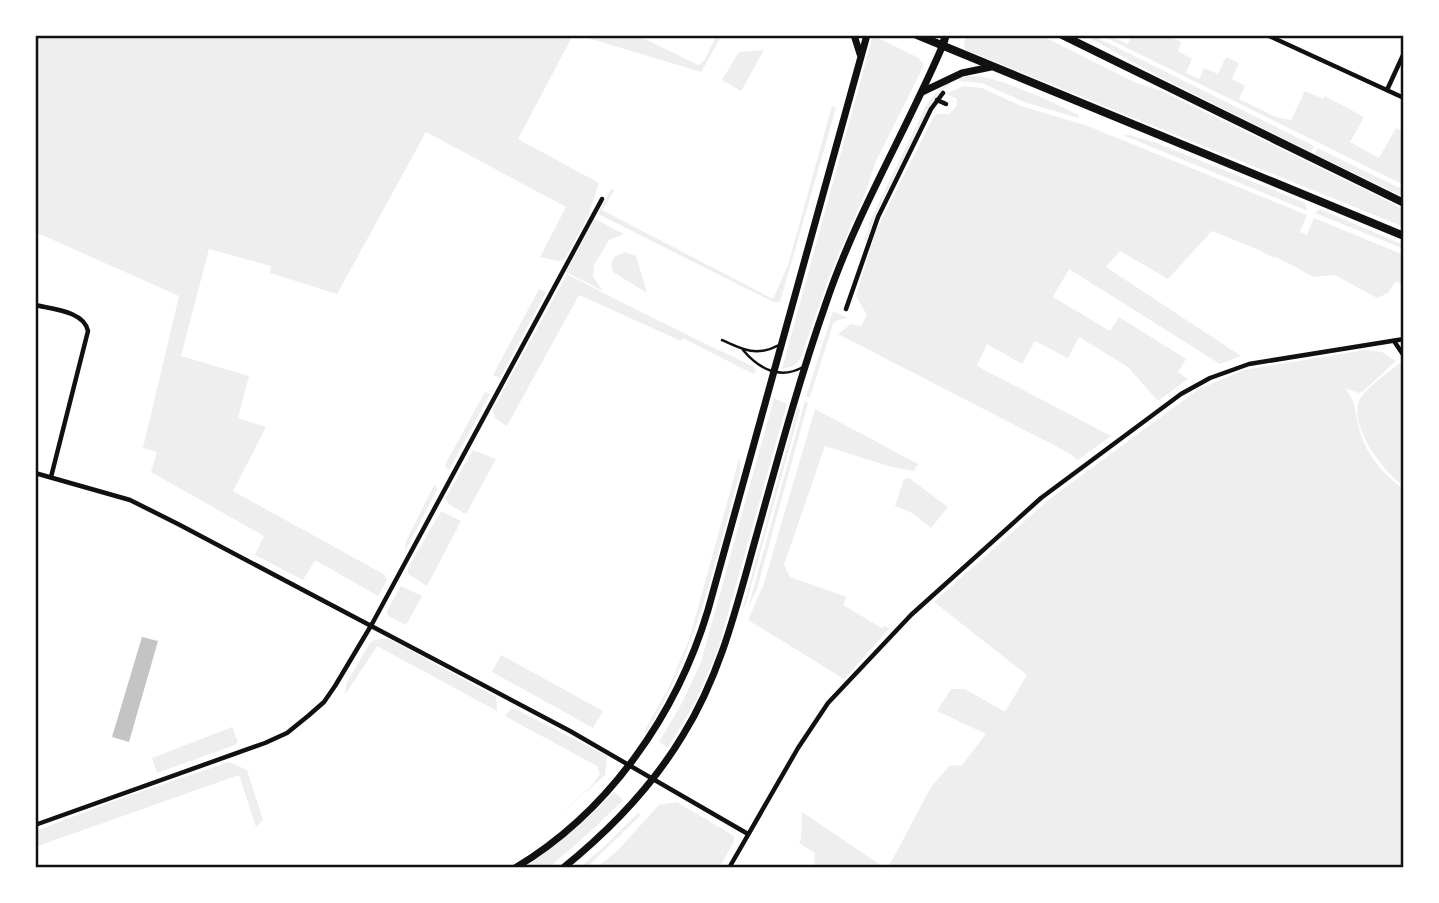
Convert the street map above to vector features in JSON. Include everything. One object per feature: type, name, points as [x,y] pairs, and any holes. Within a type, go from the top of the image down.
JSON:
[{"type":"main road","points":[[854,35],[860,56]]},
{"type":"main road","points":[[515,868],[582,816],[611,787],[662,718],[682,679],[698,641],[867,35]]},
{"type":"main road","points":[[917,35],[1404,236]]},
{"type":"main road","points":[[563,868],[617,820],[654,778],[696,712],[725,646],[804,367],[827,299],[851,239],[943,47],[946,35]]},
{"type":"main road","points":[[1062,35],[1404,203]]},
{"type":"main road","points":[[921,93],[962,73],[992,67]]},
{"type":"street","points":[[1267,35],[1404,98]]},
{"type":"street","points":[[1387,90],[1404,53]]},
{"type":"street","points":[[846,309],[878,217],[931,108],[943,93]]},
{"type":"street","points":[[937,100],[946,104]]},
{"type":"street","points":[[35,825],[248,750],[287,733],[329,695],[372,624],[602,199]]},
{"type":"street","points":[[35,305],[81,318],[88,329],[51,477]]},
{"type":"street","points":[[729,868],[797,748],[828,703],[921,605],[1052,490],[1181,394],[1210,378],[1255,362],[1404,339]]},
{"type":"street","points":[[1394,341],[1404,356]]},
{"type":"street","points":[[35,473],[130,500],[372,624],[630,764],[748,834]]},
{"type":"lane","points":[[722,340],[743,350],[765,352],[781,344]]},
{"type":"lane","points":[[743,350],[750,359],[773,372],[786,374],[804,367]]},
{"type":"shaded area","points":[[35,35],[573,35],[518,139],[599,183],[588,216],[565,259],[559,261],[540,257],[566,207],[426,132],[337,294],[270,273],[271,266],[209,249],[181,356],[249,376],[238,418],[266,427],[233,491],[385,575],[387,580],[378,596],[315,560],[303,580],[255,555],[264,536],[151,472],[157,452],[143,448],[179,296],[35,232]]},
{"type":"shaded area","points":[[578,35],[637,35],[698,65],[704,61],[717,35],[722,35],[701,72]]},
{"type":"shaded area","points":[[966,35],[1040,35],[1404,209],[1404,227],[966,50]]},
{"type":"shaded area","points":[[1084,35],[1092,35],[1314,146],[1311,152],[1160,77]]},
{"type":"shaded area","points":[[1101,35],[1109,35],[1128,44],[1132,35],[1165,35],[1181,42],[1178,51],[1192,59],[1186,73],[1199,79],[1204,68],[1218,74],[1226,57],[1239,63],[1232,79],[1245,86],[1239,99],[1276,117],[1291,120],[1305,91],[1323,99],[1325,96],[1364,117],[1350,142],[1379,158],[1396,128],[1404,131],[1404,185]]},
{"type":"shaded area","points":[[878,38],[919,58],[924,65],[875,163],[866,191],[831,272],[801,357],[794,366],[782,369],[872,39]]},
{"type":"shaded area","points":[[764,50],[741,91],[722,80],[739,52]]},
{"type":"shaded area","points":[[985,77],[1027,91],[1079,115],[1078,118],[1024,102],[982,83],[959,81],[958,78]]},
{"type":"shaded area","points":[[950,81],[951,84],[940,92],[930,106],[877,212],[866,241],[864,239],[870,226],[868,225],[927,104]]},
{"type":"shaded area","points":[[963,86],[982,88],[1021,106],[1085,125],[1307,215],[1300,232],[1307,235],[1314,218],[1404,255],[1404,286],[1396,281],[1388,293],[1377,298],[1335,275],[1314,277],[1276,257],[1212,231],[1168,279],[1120,251],[1106,267],[1241,356],[1220,364],[1069,269],[1053,297],[1110,331],[1119,317],[1186,359],[1178,372],[1188,379],[1158,401],[1128,367],[1079,337],[1068,358],[1035,341],[1022,364],[987,344],[977,366],[1111,436],[1078,460],[838,334],[851,324],[861,326],[867,315],[856,296],[876,231],[933,118],[937,114],[949,114],[956,107],[957,99],[946,94]]},
{"type":"shaded area","points":[[832,106],[836,108],[780,302],[773,302],[598,214],[611,189],[614,191],[602,210],[773,299],[788,265]]},
{"type":"shaded area","points":[[1125,136],[1157,143],[1305,203],[1308,211]]},
{"type":"shaded area","points":[[1317,148],[1404,190],[1404,197],[1315,154]]},
{"type":"shaded area","points":[[1320,209],[1404,245],[1404,249],[1315,213]]},
{"type":"shaded area","points":[[595,219],[624,234],[609,240],[594,265],[593,277],[603,291],[566,272]]},
{"type":"shaded area","points":[[625,252],[636,256],[647,293],[613,272],[611,264],[614,257]]},
{"type":"shaded area","points":[[567,274],[754,367],[756,371],[753,374],[683,338],[681,341],[579,295],[507,426],[496,419],[492,411]]},
{"type":"shaded area","points":[[539,289],[546,292],[500,378],[493,375]]},
{"type":"shaded area","points":[[833,311],[848,318],[837,320],[833,324],[810,397],[806,397]]},
{"type":"shaded area","points":[[1364,350],[1382,352],[1396,361],[1362,392],[1345,388],[1353,402],[1365,446],[1382,470],[1404,489],[1404,868],[888,868],[931,787],[949,766],[962,765],[986,734],[937,711],[951,689],[965,689],[1005,712],[1027,675],[934,602],[1047,501],[1199,389],[1244,370]]},
{"type":"shaded area","points":[[1400,363],[1404,366],[1404,486],[1370,448],[1357,412],[1359,401],[1366,391]]},
{"type":"shaded area","points":[[485,392],[490,394],[449,470],[445,466],[446,463]]},
{"type":"shaded area","points":[[774,398],[787,404],[718,649],[696,701],[668,748],[659,742],[682,703],[701,662]]},
{"type":"shaded area","points":[[805,401],[808,403],[757,589],[748,608]]},
{"type":"shaded area","points":[[798,406],[800,410],[742,611]]},
{"type":"shaded area","points":[[815,409],[918,464],[914,471],[888,466],[825,446],[784,565],[790,577],[847,597],[843,605],[882,628],[885,626],[889,629],[844,679],[748,620],[763,586]]},
{"type":"shaded area","points":[[473,450],[496,459],[466,514],[445,499]]},
{"type":"shaded area","points":[[740,456],[740,473],[691,639],[664,702],[646,733],[645,730],[669,687],[689,640]]},
{"type":"shaded area","points":[[909,478],[948,507],[931,528],[912,513],[895,506],[904,479]]},
{"type":"shaded area","points":[[436,485],[437,490],[405,551],[406,541]]},
{"type":"shaded area","points":[[441,511],[461,521],[427,586],[408,574],[408,568]]},
{"type":"shaded area","points":[[401,586],[422,596],[406,625],[388,616],[387,611]]},
{"type":"shaded area","points":[[379,639],[389,639],[496,697],[497,711],[377,646],[345,695],[346,684],[368,646]]},
{"type":"shaded area","points":[[501,655],[603,711],[593,728],[492,672]]},
{"type":"shaded area","points":[[511,709],[607,756],[605,775],[557,817],[593,784],[600,774],[597,766],[505,716]]},
{"type":"shaded area","points":[[232,727],[238,742],[235,745],[157,773],[152,758]]},
{"type":"shaded area","points":[[229,762],[247,770],[263,820],[256,827],[239,775],[35,847],[35,831]]},
{"type":"shaded area","points":[[614,792],[623,800],[548,868],[525,868],[578,827]]},
{"type":"shaded area","points":[[677,802],[734,836],[734,841],[719,868],[596,868],[617,851],[659,805]]},
{"type":"shaded area","points":[[802,812],[885,868],[814,868],[815,853],[799,843]]},
{"type":"shaded area","points":[[638,813],[641,815],[586,868],[579,868],[608,843]]},
{"type":"building","points":[[142,637],[158,641],[129,742],[112,737]]}]
